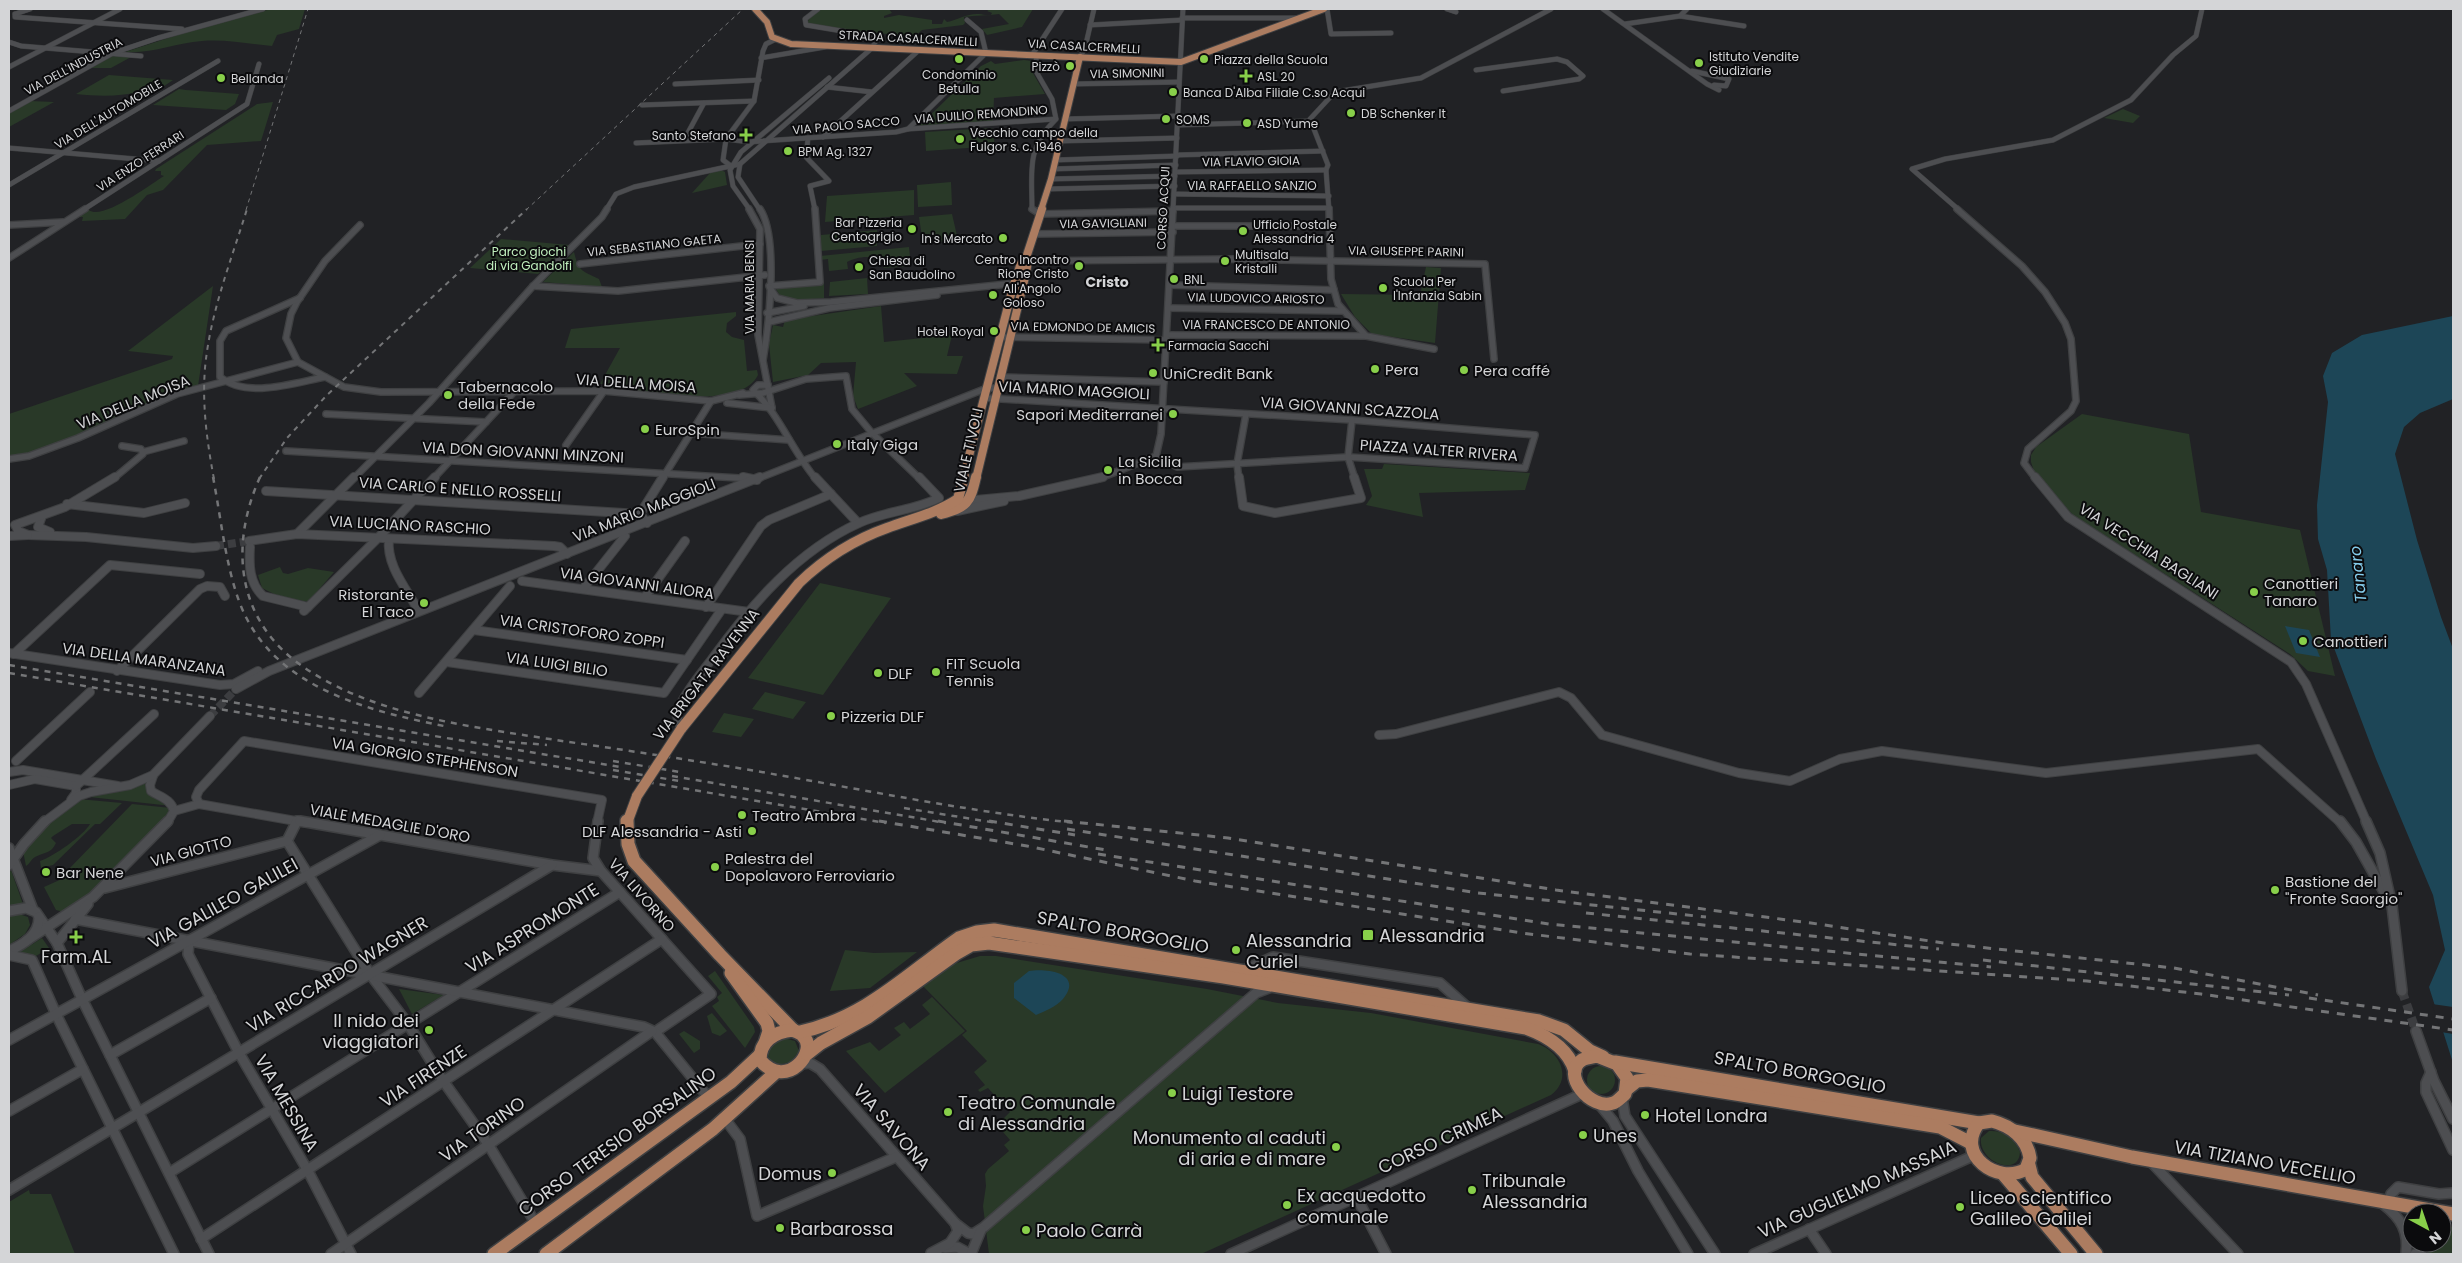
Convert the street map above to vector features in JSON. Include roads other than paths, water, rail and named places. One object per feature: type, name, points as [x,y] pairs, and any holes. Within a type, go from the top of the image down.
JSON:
[{"type":"main road","points":[[755,9],[767,22],[772,40]]},
{"type":"main road","points":[[1181,62],[1326,9]]},
{"type":"main road","name":"STRADA CASALCERMELLI","points":[[772,40],[791,44],[986,53]]},
{"type":"main road","name":"VIA CASALCERMELLI","points":[[986,53],[1181,62]]},
{"type":"main road","points":[[1027,260],[1054,169],[1080,57]]},
{"type":"main road","name":"VIALE TIVOLI","points":[[952,508],[958,499],[990,398],[997,388],[1023,285],[1027,260]]},
{"type":"main road","name":"VIALE TIVOLI","points":[[898,524],[952,508],[966,506],[971,499],[990,398],[987,388],[1013,285],[1021,263],[1027,260]]},
{"type":"main road","name":"VIA BRIGATA RAVENNA","points":[[796,1031],[720,955],[634,861],[627,848],[625,834],[628,815],[637,796],[680,729],[763,626],[815,568],[846,545],[869,533],[898,524]]},
{"type":"main road","name":"SPALTO BORGOGLIO","points":[[796,1031],[819,1028],[851,1014],[881,995],[955,941],[967,935],[987,930],[1002,930],[1458,1007],[1556,1026],[1573,1035],[1590,1051],[1609,1060],[1836,1097],[1978,1123],[1992,1121],[2015,1131],[2071,1144]]},
{"type":"main road","name":"SPALTO BORGOGLIO","points":[[803,1059],[827,1039],[868,1017],[957,953],[982,943],[1304,991],[1536,1031],[1564,1051],[1571,1060],[1575,1071]]},
{"type":"main road","name":"VIA BRIGATA RAVENNA","points":[[720,955],[768,1023],[769,1033],[762,1049]]},
{"type":"main road","points":[[548,1254],[725,1119],[765,1080],[775,1073],[786,1072],[803,1059],[807,1041],[796,1031],[774,1034],[762,1049],[765,1068],[775,1073]]},
{"type":"main road","name":"CORSO TERESIO BORSALINO","points":[[494,1254],[738,1077],[762,1049]]},
{"type":"main road","points":[[1585,1059],[1609,1060],[1626,1076],[1625,1093],[1613,1103],[1597,1103],[1582,1094],[1575,1083],[1575,1071],[1578,1064],[1585,1059]]},
{"type":"main road","name":"SPALTO BORGOGLIO","points":[[1625,1093],[1637,1081],[1652,1080],[1940,1127],[1969,1142]]},
{"type":"main road","points":[[1978,1123],[1970,1134],[1969,1142],[1975,1155],[1988,1168],[2004,1175],[2071,1254]]},
{"type":"main road","points":[[2015,1131],[2028,1146],[2033,1178],[2096,1254]]},
{"type":"main road","points":[[2004,1175],[2020,1174],[2030,1159],[2035,1145],[2040,1143],[2071,1144]]},
{"type":"main road","name":"VIA TIZIANO VECELLIO","points":[[2071,1144],[2453,1214]]},
{"type":"street","points":[[30,9],[16,14],[15,17],[188,29]]},
{"type":"street","points":[[9,67],[120,9]]},
{"type":"street","name":"VIA DELL'INDUSTRIA","points":[[9,111],[113,54],[188,29],[263,9]]},
{"type":"street","points":[[297,534],[413,419],[533,286],[602,217],[618,193],[634,187],[740,164],[868,48],[871,35],[806,25],[805,19],[818,9]]},
{"type":"street","points":[[1062,9],[1034,55],[1037,73],[1052,99],[1056,120],[1041,134],[1032,156],[1032,209],[1040,214],[1173,209],[1330,208]]},
{"type":"street","points":[[1080,57],[1093,9]]},
{"type":"street","points":[[1080,57],[1093,9]]},
{"type":"street","name":"CORSO ACQUI","points":[[1156,456],[1163,408],[1172,259],[1183,9]]},
{"type":"street","points":[[1326,9],[1331,34],[1391,33]]},
{"type":"street","points":[[1178,125],[1311,121],[1336,92],[1349,88],[1421,78],[1551,9]]},
{"type":"street","points":[[1603,9],[1707,84],[1719,90]]},
{"type":"street","points":[[1680,16],[1687,9]]},
{"type":"street","name":"VIA VECCHIA BAGLIANI","points":[[2202,9],[2196,36],[2172,56],[2131,100],[2053,140],[1944,159],[1912,169],[2022,266],[2045,292],[2065,323],[2071,339],[2076,401],[2071,411],[2028,449],[2024,463],[2028,469],[2068,517],[2280,654],[2298,671],[2358,799],[2380,853],[2392,906],[2402,991]]},
{"type":"street","points":[[1625,24],[1680,16],[1744,26]]},
{"type":"street","points":[[1090,25],[1182,19],[1299,18]]},
{"type":"street","points":[[967,20],[981,32],[986,53]]},
{"type":"street","points":[[726,139],[754,102],[766,44],[772,40]]},
{"type":"street","points":[[9,42],[21,46],[141,56]]},
{"type":"street","name":"STRADA CASALCERMELLI","points":[[762,58],[830,46]]},
{"type":"street","points":[[731,166],[739,154],[754,141],[868,48]]},
{"type":"street","points":[[824,137],[919,50]]},
{"type":"street","name":"VIA PAOLO SACCO","points":[[636,143],[726,139],[764,141],[894,132],[908,129],[986,53]]},
{"type":"street","points":[[1476,70],[1557,59],[1567,62],[1583,76],[1579,79],[1503,91]]},
{"type":"street","name":"VIA DELL'AUTOMOBILE","points":[[9,185],[218,61]]},
{"type":"street","name":"VIA ENZO FERRARI","points":[[9,258],[247,104],[260,64]]},
{"type":"street","points":[[1688,70],[1729,79],[1726,86],[1707,84]]},
{"type":"street","points":[[674,84],[759,80]]},
{"type":"street","name":"VIA SIMONINI","points":[[1074,84],[1179,82]]},
{"type":"street","points":[[826,87],[872,92]]},
{"type":"street","points":[[684,140],[704,102]]},
{"type":"street","points":[[642,105],[754,102]]},
{"type":"street","points":[[1066,119],[1178,116]]},
{"type":"street","name":"VIA DUILIO REMONDINO","points":[[908,129],[1056,120]]},
{"type":"street","points":[[1311,121],[1328,165],[1326,170],[1330,208],[1330,261],[1334,290],[1343,311],[1366,336]]},
{"type":"street","points":[[808,138],[806,156],[829,181],[810,186],[816,216],[820,282],[770,286],[775,296],[787,302],[831,302],[1023,285]]},
{"type":"street","points":[[1060,141],[1177,138]]},
{"type":"street","name":"VIA MARIA BENSI","points":[[726,139],[723,160],[731,166],[732,184],[757,220],[760,229],[759,317],[762,360]]},
{"type":"street","points":[[9,148],[158,160]]},
{"type":"street","points":[[1056,160],[1323,151]]},
{"type":"street","name":"VIA MARIA BENSI","points":[[740,164],[739,180],[762,212],[768,229],[769,318],[762,360]]},
{"type":"street","points":[[1054,169],[1176,165]]},
{"type":"street","name":"VIA FLAVIO GIOIA","points":[[1051,179],[1326,170]]},
{"type":"street","points":[[1048,189],[1175,186]]},
{"type":"street","name":"VIA RAFFAELLO SANZIO","points":[[1174,194],[1329,196]]},
{"type":"street","points":[[9,225],[64,222]]},
{"type":"street","points":[[298,362],[286,338],[291,314],[325,261],[360,225]]},
{"type":"street","name":"VIA GAVIGLIANI","points":[[1034,234],[1330,226]]},
{"type":"street","name":"VIA SEBASTIANO GAETA","points":[[580,264],[760,244]]},
{"type":"street","name":"VIA GIUSEPPE PARINI","points":[[1027,260],[1172,259],[1485,264],[1494,359]]},
{"type":"street","points":[[533,286],[630,290],[768,275]]},
{"type":"street","points":[[759,317],[769,318],[1013,285]]},
{"type":"street","points":[[1170,285],[1334,290]]},
{"type":"street","points":[[300,298],[226,331],[220,341],[220,377],[226,383],[259,387],[325,378]]},
{"type":"street","points":[[769,318],[831,302]]},
{"type":"street","name":"VIA LUDOVICO ARIOSTO","points":[[1168,308],[1343,311]]},
{"type":"street","name":"VIA FRANCESCO DE ANTONIO","points":[[1167,337],[1366,336],[1434,349]]},
{"type":"street","name":"VIA EDMONDO DE AMICIS","points":[[1000,337],[1167,337]]},
{"type":"street","points":[[762,360],[772,408]]},
{"type":"street","name":"VIA DELLA MOISA","points":[[9,459],[29,456],[78,438],[177,394],[226,383],[298,362],[325,378],[357,390],[438,392],[604,391],[711,401],[756,389],[806,380],[846,376],[850,406],[873,434]]},
{"type":"street","points":[[764,374],[756,389],[772,408],[803,462],[858,523]]},
{"type":"street","points":[[1000,378],[1164,382]]},
{"type":"street","name":"VIA MARIO MAGGIOLI","points":[[236,689],[256,677],[442,603],[987,388],[997,388]]},
{"type":"street","points":[[566,445],[604,391]]},
{"type":"street","points":[[378,538],[514,392]]},
{"type":"street","name":"VIA MARIO MAGGIOLI","points":[[990,398],[1163,408]]},
{"type":"street","points":[[647,523],[640,514],[664,472],[711,401]]},
{"type":"street","points":[[727,403],[772,408]]},
{"type":"street","name":"VIA GIOVANNI SCAZZOLA","points":[[1163,408],[1352,420],[1535,435]]},
{"type":"street","points":[[326,414],[486,422]]},
{"type":"street","points":[[1246,414],[1237,464],[1243,506],[1257,511],[1274,512],[1361,498],[1348,456],[1352,420]]},
{"type":"street","points":[[689,434],[789,440]]},
{"type":"street","points":[[680,729],[676,714],[680,703],[749,612],[775,583],[806,554],[858,523],[937,499],[937,496],[873,434]]},
{"type":"street","name":"PIAZZA VALTER RIVERA","points":[[1348,456],[1525,468],[1535,435]]},
{"type":"street","points":[[122,446],[143,452],[184,441]]},
{"type":"street","name":"VIA DON GIOVANNI MINZONI","points":[[286,451],[664,472],[755,478],[757,480]]},
{"type":"street","points":[[13,525],[42,516],[107,483],[140,458],[143,452]]},
{"type":"street","points":[[952,508],[1018,497],[1113,476],[1156,456],[1177,467],[1348,456]]},
{"type":"street","points":[[973,485],[977,495],[991,498]]},
{"type":"street","name":"VIA CARLO E NELLO ROSSELLI","points":[[266,491],[640,514]]},
{"type":"street","points":[[706,607],[761,526],[769,520],[832,494]]},
{"type":"street","points":[[971,499],[1018,497]]},
{"type":"street","points":[[67,504],[144,513],[185,503]]},
{"type":"street","points":[[42,516],[38,524],[40,530],[180,548],[216,546]]},
{"type":"street","points":[[13,525],[9,535],[86,537]]},
{"type":"street","points":[[13,525],[18,531],[28,535]]},
{"type":"street","points":[[582,589],[625,536],[622,533]]},
{"type":"street","name":"VIA LUCIANO RASCHIO","points":[[378,538],[306,609],[263,596],[258,592],[251,574],[249,544],[297,534],[554,546],[560,547],[567,554]]},
{"type":"street","points":[[389,539],[388,552],[417,608],[423,609],[442,603]]},
{"type":"street","points":[[645,597],[685,542]]},
{"type":"street","points":[[12,654],[110,565],[200,574]]},
{"type":"street","points":[[499,581],[504,586],[510,586],[522,581],[525,576],[523,572]]},
{"type":"street","name":"VIA GIOVANNI ALIORA","points":[[522,581],[749,612]]},
{"type":"street","points":[[117,671],[200,589],[207,586],[220,587],[225,596]]},
{"type":"street","points":[[419,693],[510,586]]},
{"type":"street","points":[[687,660],[722,609]]},
{"type":"street","name":"VIA CRISTOFORO ZOPPI","points":[[474,630],[687,660]]},
{"type":"street","name":"VIA DELLA MARANZANA","points":[[12,654],[220,686],[234,684],[246,676],[271,666]]},
{"type":"street","name":"VIA LUIGI BILIO","points":[[447,662],[664,693],[687,660]]},
{"type":"street","points":[[23,770],[13,761],[90,692]]},
{"type":"street","points":[[1378,735],[1396,734],[1559,692],[1568,694],[1594,728],[1602,735],[1739,773],[1781,781],[1794,780],[1852,755],[1882,751],[2046,773],[2258,749],[2337,818],[2359,846],[2392,906]]},
{"type":"street","points":[[9,785],[34,779],[76,786],[154,714]]},
{"type":"street","points":[[69,801],[90,792],[129,788],[142,782],[153,775],[210,716]]},
{"type":"street","name":"VIA GIORGIO STEPHENSON","points":[[199,804],[196,797],[199,790],[244,740],[602,800]]},
{"type":"street","points":[[20,782],[23,770]]},
{"type":"street","points":[[9,772],[23,770],[122,786],[142,782]]},
{"type":"street","points":[[11,951],[103,889],[161,830],[174,811],[170,802],[152,791],[150,785],[153,775]]},
{"type":"street","points":[[11,862],[38,830],[75,796],[76,786]]},
{"type":"street","name":"VIA LIVORNO","points":[[602,800],[594,840],[593,858],[601,871],[711,994]]},
{"type":"street","name":"VIALE MEDAGLIE D'ORO","points":[[174,811],[199,804],[552,865],[601,871]]},
{"type":"street","points":[[298,820],[287,841],[370,974],[408,1024],[444,1082],[488,1144],[536,1224]]},
{"type":"street","name":"VIA GALILEO GALILEI","points":[[56,1014],[380,835]]},
{"type":"street","name":"VIA GIOTTO","points":[[103,889],[287,841]]},
{"type":"street","points":[[9,848],[11,862],[36,913],[58,943],[82,999],[140,1112],[209,1254]]},
{"type":"street","name":"VIA RICCARDO WAGNER","points":[[112,1129],[552,865]]},
{"type":"street","name":"VIA ASPROMONTE","points":[[408,1024],[620,892]]},
{"type":"street","points":[[58,943],[61,935],[93,897]]},
{"type":"street","points":[[9,911],[23,908],[36,913]]},
{"type":"street","points":[[26,941],[38,927],[36,913]]},
{"type":"street","points":[[75,918],[644,1027],[654,1032],[708,1097]]},
{"type":"street","name":"VIA FIRENZE","points":[[201,1239],[662,939]]},
{"type":"street","name":"VIA MESSINA","points":[[189,940],[188,954],[239,1053],[308,1171],[348,1250]]},
{"type":"street","points":[[11,951],[32,960],[56,1014],[174,1254]]},
{"type":"street","points":[[1239,971],[1253,968],[1262,959],[1273,957],[1440,983],[1464,1005],[1473,1010]]},
{"type":"street","points":[[955,1223],[970,1234],[984,1227],[1256,993],[1268,988],[1304,991]]},
{"type":"street","name":"VIA TORINO","points":[[331,1254],[348,1250],[488,1144],[711,994]]},
{"type":"street","points":[[1440,1014],[1452,1012],[1458,1007],[1454,994]]},
{"type":"street","points":[[110,1055],[211,998]]},
{"type":"street","points":[[9,1040],[56,1014]]},
{"type":"street","points":[[168,1173],[408,1024]]},
{"type":"street","points":[[2416,1031],[2430,1072],[2453,1119]]},
{"type":"street","name":"VIA SAVONA","points":[[803,1059],[820,1069],[955,1223]]},
{"type":"street","points":[[9,1111],[83,1069]]},
{"type":"street","points":[[2430,1072],[2426,1083],[2426,1092],[2453,1150]]},
{"type":"street","points":[[1625,1093],[1625,1116],[1715,1254]]},
{"type":"street","name":"CORSO CRIMEA","points":[[1237,1253],[1582,1094]]},
{"type":"street","points":[[1597,1103],[1613,1121],[1638,1171],[1688,1254]]},
{"type":"street","points":[[725,1119],[740,1139],[757,1216],[896,1157]]},
{"type":"street","points":[[9,1190],[112,1129]]},
{"type":"street","name":"VIA GUGLIELMO MASSAIA","points":[[1754,1254],[1975,1155]]},
{"type":"street","points":[[2150,1160],[2238,1254]]},
{"type":"street","points":[[2406,1254],[2409,1240],[2405,1226],[2384,1202],[2398,1187],[2446,1194],[2453,1193]]},
{"type":"street","points":[[1357,1198],[1386,1254]]},
{"type":"street","points":[[930,1254],[955,1239],[958,1231],[955,1223]]},
{"type":"street","points":[[930,1254],[954,1247],[971,1254],[976,1240],[984,1227]]},
{"type":"street","points":[[1809,1229],[1826,1254]]},
{"type":"street","points":[[2415,1254],[2420,1254]]},
{"type":"water","name":"Tanaro","points":[[2453,316],[2453,399],[2420,413],[2404,427],[2395,454],[2417,540],[2453,649],[2453,1063],[2429,987],[2445,950],[2433,895],[2376,759],[2331,640],[2327,570],[2318,539],[2317,505],[2328,402],[2323,376],[2332,353],[2362,335]]},
{"type":"water","name":"Canottieri","points":[[2285,626],[2309,630],[2320,657],[2296,653]]},
{"type":"water","points":[[1045,970],[1061,974],[1069,983],[1068,990],[1060,1002],[1036,1015],[1014,998],[1014,983],[1029,971]]},
{"type":"tunnel","points":[[216,546],[249,541]]},
{"type":"tunnel","points":[[210,716],[236,689]]},
{"type":"tunnel","points":[[2402,991],[2416,1031]]},
{"type":"railway","points":[[246,210],[308,9]]},
{"type":"railway","points":[[526,210],[743,9]]},
{"type":"railway","points":[[214,479],[206,424],[205,368],[216,307],[247,209]]},
{"type":"railway","points":[[260,478],[287,438],[327,395],[527,209]]},
{"type":"railway","points":[[213,477],[227,555],[239,601],[253,630],[273,654],[296,674],[352,702],[413,720],[444,726]]},
{"type":"railway","points":[[260,478],[245,526],[242,551],[244,575],[250,599],[260,621],[274,641],[294,660],[323,679],[354,694],[387,707],[458,724],[732,767],[990,812],[1076,823]]},
{"type":"railway","points":[[9,665],[620,767]]},
{"type":"railway","points":[[9,673],[886,823]]},
{"type":"railway","points":[[497,741],[547,745]]},
{"type":"railway","points":[[613,761],[680,772]]},
{"type":"railway","points":[[613,770],[679,781]]},
{"type":"railway","points":[[672,776],[946,823]]},
{"type":"railway","points":[[904,808],[997,823]]},
{"type":"railway","points":[[879,821],[1027,846],[1195,881],[1522,933],[1690,954],[2087,981],[2201,994],[2453,1030]]},
{"type":"railway","points":[[938,821],[1106,850]]},
{"type":"railway","points":[[989,821],[1075,835]]},
{"type":"railway","points":[[1064,821],[1228,838],[1556,890],[1811,923],[1950,944],[2174,968],[2318,995]]},
{"type":"railway","points":[[1067,829],[1478,893],[1706,917]]},
{"type":"railway","points":[[1098,854],[1549,924],[1991,967]]},
{"type":"railway","points":[[1586,913],[1939,949]]},
{"type":"railway","points":[[1983,960],[2289,995]]},
{"type":"railway","points":[[2309,998],[2453,1019]]},
{"type":"place","name":"Condominio Betulla","points":[[959,59]]},
{"type":"place","name":"Piazza della Scuola","points":[[1204,59]]},
{"type":"place","name":"Istituto Vendite Giudiziarie","points":[[1699,63]]},
{"type":"place","name":"Pizzò","points":[[1070,66]]},
{"type":"place","name":"ASL 20","points":[[1246,76]]},
{"type":"place","name":"Bellanda","points":[[221,78]]},
{"type":"place","name":"Banca D'Alba Filiale C.so Acqui","points":[[1173,92]]},
{"type":"place","name":"DB Schenker It","points":[[1351,113]]},
{"type":"place","name":"SOMS","points":[[1166,119]]},
{"type":"place","name":"ASD Yume","points":[[1247,123]]},
{"type":"place","name":"Santo Stefano","points":[[746,135]]},
{"type":"place","name":"Vecchio campo della Fulgor s. c. 1946","points":[[960,139]]},
{"type":"place","name":"BPM Ag. 1327","points":[[788,151]]},
{"type":"place","name":"Bar Pizzeria Centogrigio","points":[[912,229]]},
{"type":"place","name":"Ufficio Postale Alessandria 4","points":[[1243,231]]},
{"type":"place","name":"In's Mercato","points":[[1003,238]]},
{"type":"place","name":"Multisala Kristalli","points":[[1225,261]]},
{"type":"place","name":"Centro Incontro Rione Cristo","points":[[1079,266]]},
{"type":"place","name":"Chiesa di San Baudolino","points":[[859,267]]},
{"type":"place","name":"BNL","points":[[1174,279]]},
{"type":"place","name":"Scuola Per l'Infanzia Sabin","points":[[1383,288]]},
{"type":"place","name":"All'Angolo Goloso","points":[[993,295]]},
{"type":"place","name":"Hotel Royal","points":[[994,331]]},
{"type":"place","name":"Farmacia Sacchi","points":[[1158,345]]},
{"type":"place","name":"Pera","points":[[1375,369]]},
{"type":"place","name":"Pera caffé","points":[[1464,370]]},
{"type":"place","name":"UniCredit Bank","points":[[1153,373]]},
{"type":"place","name":"Tabernacolo della Fede","points":[[448,395]]},
{"type":"place","name":"Sapori Mediterranei","points":[[1173,414]]},
{"type":"place","name":"EuroSpin","points":[[645,429]]},
{"type":"place","name":"Italy Giga","points":[[837,444]]},
{"type":"place","name":"La Sicilia in Bocca","points":[[1108,470]]},
{"type":"place","name":"Canottieri Tanaro","points":[[2254,592]]},
{"type":"place","name":"Ristorante El Taco","points":[[424,603]]},
{"type":"place","name":"Canottieri","points":[[2303,641]]},
{"type":"place","name":"FIT Scuola Tennis","points":[[936,672]]},
{"type":"place","name":"DLF","points":[[878,673]]},
{"type":"place","name":"Pizzeria DLF","points":[[831,716]]},
{"type":"place","name":"Teatro Ambra","points":[[742,815]]},
{"type":"place","name":"DLF Alessandria - Asti","points":[[752,831]]},
{"type":"place","name":"Palestra del Dopolavoro Ferroviario","points":[[715,867]]},
{"type":"place","name":"Bar Nene","points":[[46,872]]},
{"type":"place","name":"Bastione del \"Fronte Saorgio\"","points":[[2275,890]]},
{"type":"place","name":"Alessandria","points":[[1368,935]]},
{"type":"place","name":"Farm.AL","points":[[76,937]]},
{"type":"place","name":"Alessandria Curiel","points":[[1236,950]]},
{"type":"place","name":"Il nido dei viaggiatori","points":[[429,1030]]},
{"type":"place","name":"Luigi Testore","points":[[1172,1093]]},
{"type":"place","name":"Teatro Comunale di Alessandria","points":[[948,1112]]},
{"type":"place","name":"Hotel Londra","points":[[1645,1115]]},
{"type":"place","name":"Unes","points":[[1583,1135]]},
{"type":"place","name":"Monumento al caduti di aria e di mare","points":[[1336,1147]]},
{"type":"place","name":"Domus","points":[[832,1173]]},
{"type":"place","name":"Tribunale Alessandria","points":[[1472,1190]]},
{"type":"place","name":"Ex acquedotto comunale","points":[[1287,1205]]},
{"type":"place","name":"Liceo scientifico Galileo Galilei","points":[[1960,1207]]},
{"type":"place","name":"Barbarossa","points":[[780,1228]]},
{"type":"place","name":"Paolo Carrà","points":[[1026,1230]]},
{"type":"district","name":"Cristo","points":[[1107,282]]},
{"type":"park label","name":"Parco giochi di via Gandolfi","points":[[529,258]]}]
